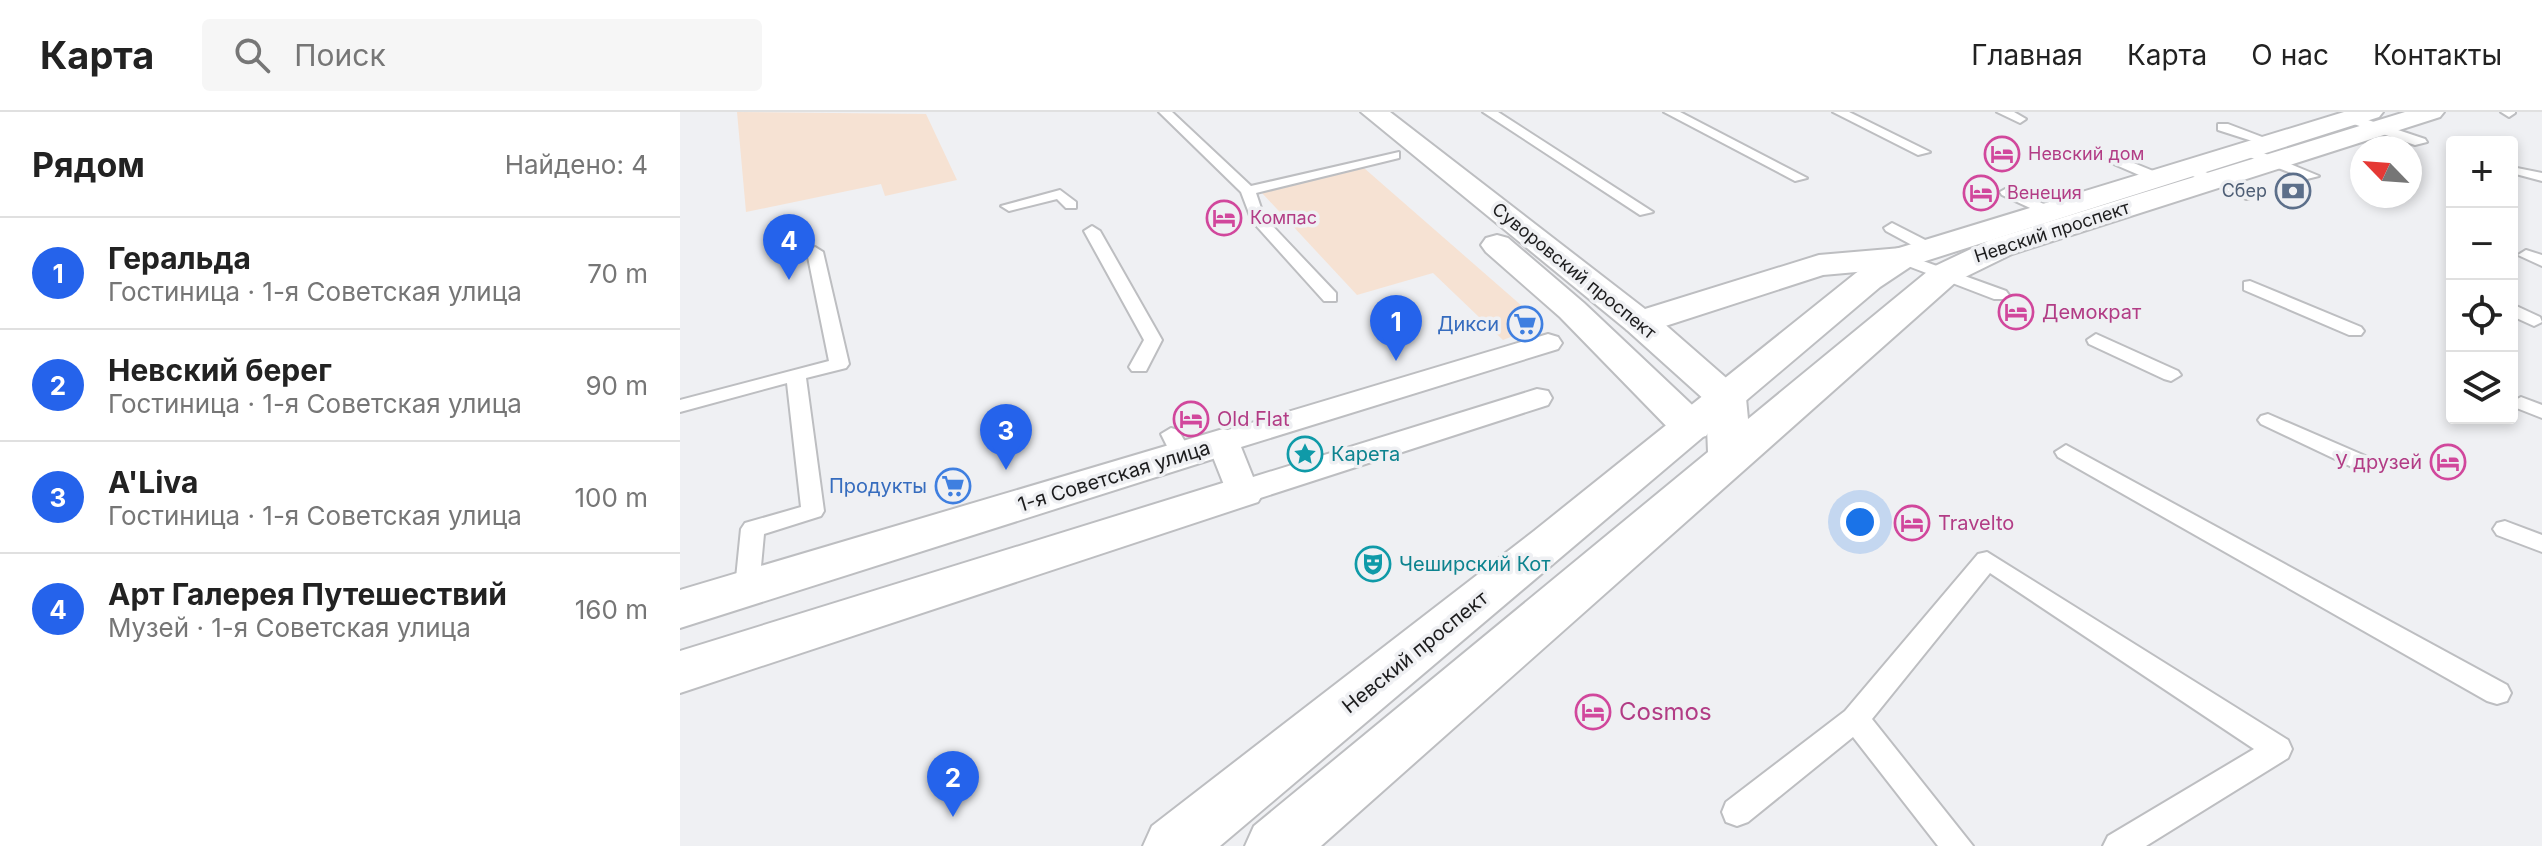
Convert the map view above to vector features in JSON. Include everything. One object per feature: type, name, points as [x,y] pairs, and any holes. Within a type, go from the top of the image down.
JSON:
[{"type":"main road","name":"Суворовский проспект","points":[[1362,116],[1394,155],[1572,310],[1716,427]]},
{"type":"main road","name":"Суворовский проспект","points":[[1362,116],[1640,322],[1716,427]]},
{"type":"main road","name":"Невский проспект","points":[[1276,846],[1868,280],[1917,252],[2367,119],[2426,127]]},
{"type":"main road","name":"Невский проспект","points":[[1640,322],[1819,265],[1917,252],[1982,253],[2185,175]]},
{"type":"main road","name":"Невский проспект","points":[[1174,846],[1716,427],[1917,252]]},
{"type":"main road","name":"1-я Советская улица","points":[[680,609],[1192,444]]},
{"type":"main road","points":[[680,672],[1242,492]]},
{"type":"street","name":"1-я Советская улица","points":[[1192,444],[1548,343]]},
{"type":"street","points":[[1192,444],[1242,492],[1537,398]]},
{"type":"lane","points":[[1165,112],[1248,191],[1257,218],[1330,297]]},
{"type":"lane","points":[[1489,112],[1645,212]]},
{"type":"lane","points":[[1670,112],[1800,178]]},
{"type":"lane","points":[[1839,112],[1923,152]]},
{"type":"lane","points":[[2003,112],[2020,119]]},
{"type":"lane","points":[[2223,127],[2312,176]]},
{"type":"lane","points":[[1248,191],[1394,155]]},
{"type":"lane","points":[[2114,159],[2185,175],[2251,196]]},
{"type":"lane","points":[[2518,170],[2542,177]]},
{"type":"lane","points":[[2007,192],[2048,211]]},
{"type":"lane","points":[[1009,206],[1060,194],[1071,205]]},
{"type":"lane","points":[[1092,231],[1153,340],[1139,367]]},
{"type":"lane","points":[[680,406],[839,364],[815,252]]},
{"type":"lane","points":[[1917,252],[2000,295]]},
{"type":"lane","points":[[2250,286],[2355,331]]},
{"type":"lane","points":[[2518,312],[2534,321]]},
{"type":"lane","points":[[2096,340],[2171,375]]},
{"type":"lane","points":[[747,588],[753,529],[813,511],[796,375]]},
{"type":"lane","points":[[2521,403],[2542,412]]},
{"type":"lane","points":[[2268,420],[2362,463]]},
{"type":"lane","points":[[2066,452],[2497,693]]},
{"type":"lane","points":[[2505,529],[2542,544]]},
{"type":"lane","points":[[1737,812],[1855,719],[1987,560],[2278,749],[2119,846]]},
{"type":"lane","points":[[1855,719],[1957,846]]},
{"type":"shaded area","points":[[737,112],[926,114],[957,180],[885,196],[881,184],[746,212]]},
{"type":"shaded area","points":[[1364,168],[1538,320],[1536,327],[1503,340],[1433,273],[1357,295],[1262,193]]},
{"type":"place","name":"Невский дом","points":[[2002,154]]},
{"type":"place","name":"Сбер","points":[[2293,191]]},
{"type":"place","name":"Венеция","points":[[1981,193]]},
{"type":"place","name":"Компас","points":[[1224,218]]},
{"type":"place","name":"Арт Галерея Путешествий","points":[[789,280]]},
{"type":"place","name":"Демократ","points":[[2016,312]]},
{"type":"place","name":"Дикси","points":[[1525,324]]},
{"type":"place","name":"Геральда","points":[[1396,361]]},
{"type":"place","name":"Old Flat","points":[[1191,419]]},
{"type":"place","name":"Карета","points":[[1305,454]]},
{"type":"place","name":"У друзей","points":[[2448,462]]},
{"type":"place","name":"A'Liva","points":[[1006,470]]},
{"type":"place","name":"Продукты","points":[[953,486]]},
{"type":"place","name":"Travelto","points":[[1912,523]]},
{"type":"place","name":"Чеширский Кот","points":[[1373,564]]},
{"type":"place","name":"Cosmos","points":[[1593,712]]},
{"type":"place","name":"Невский берег","points":[[953,817]]}]
